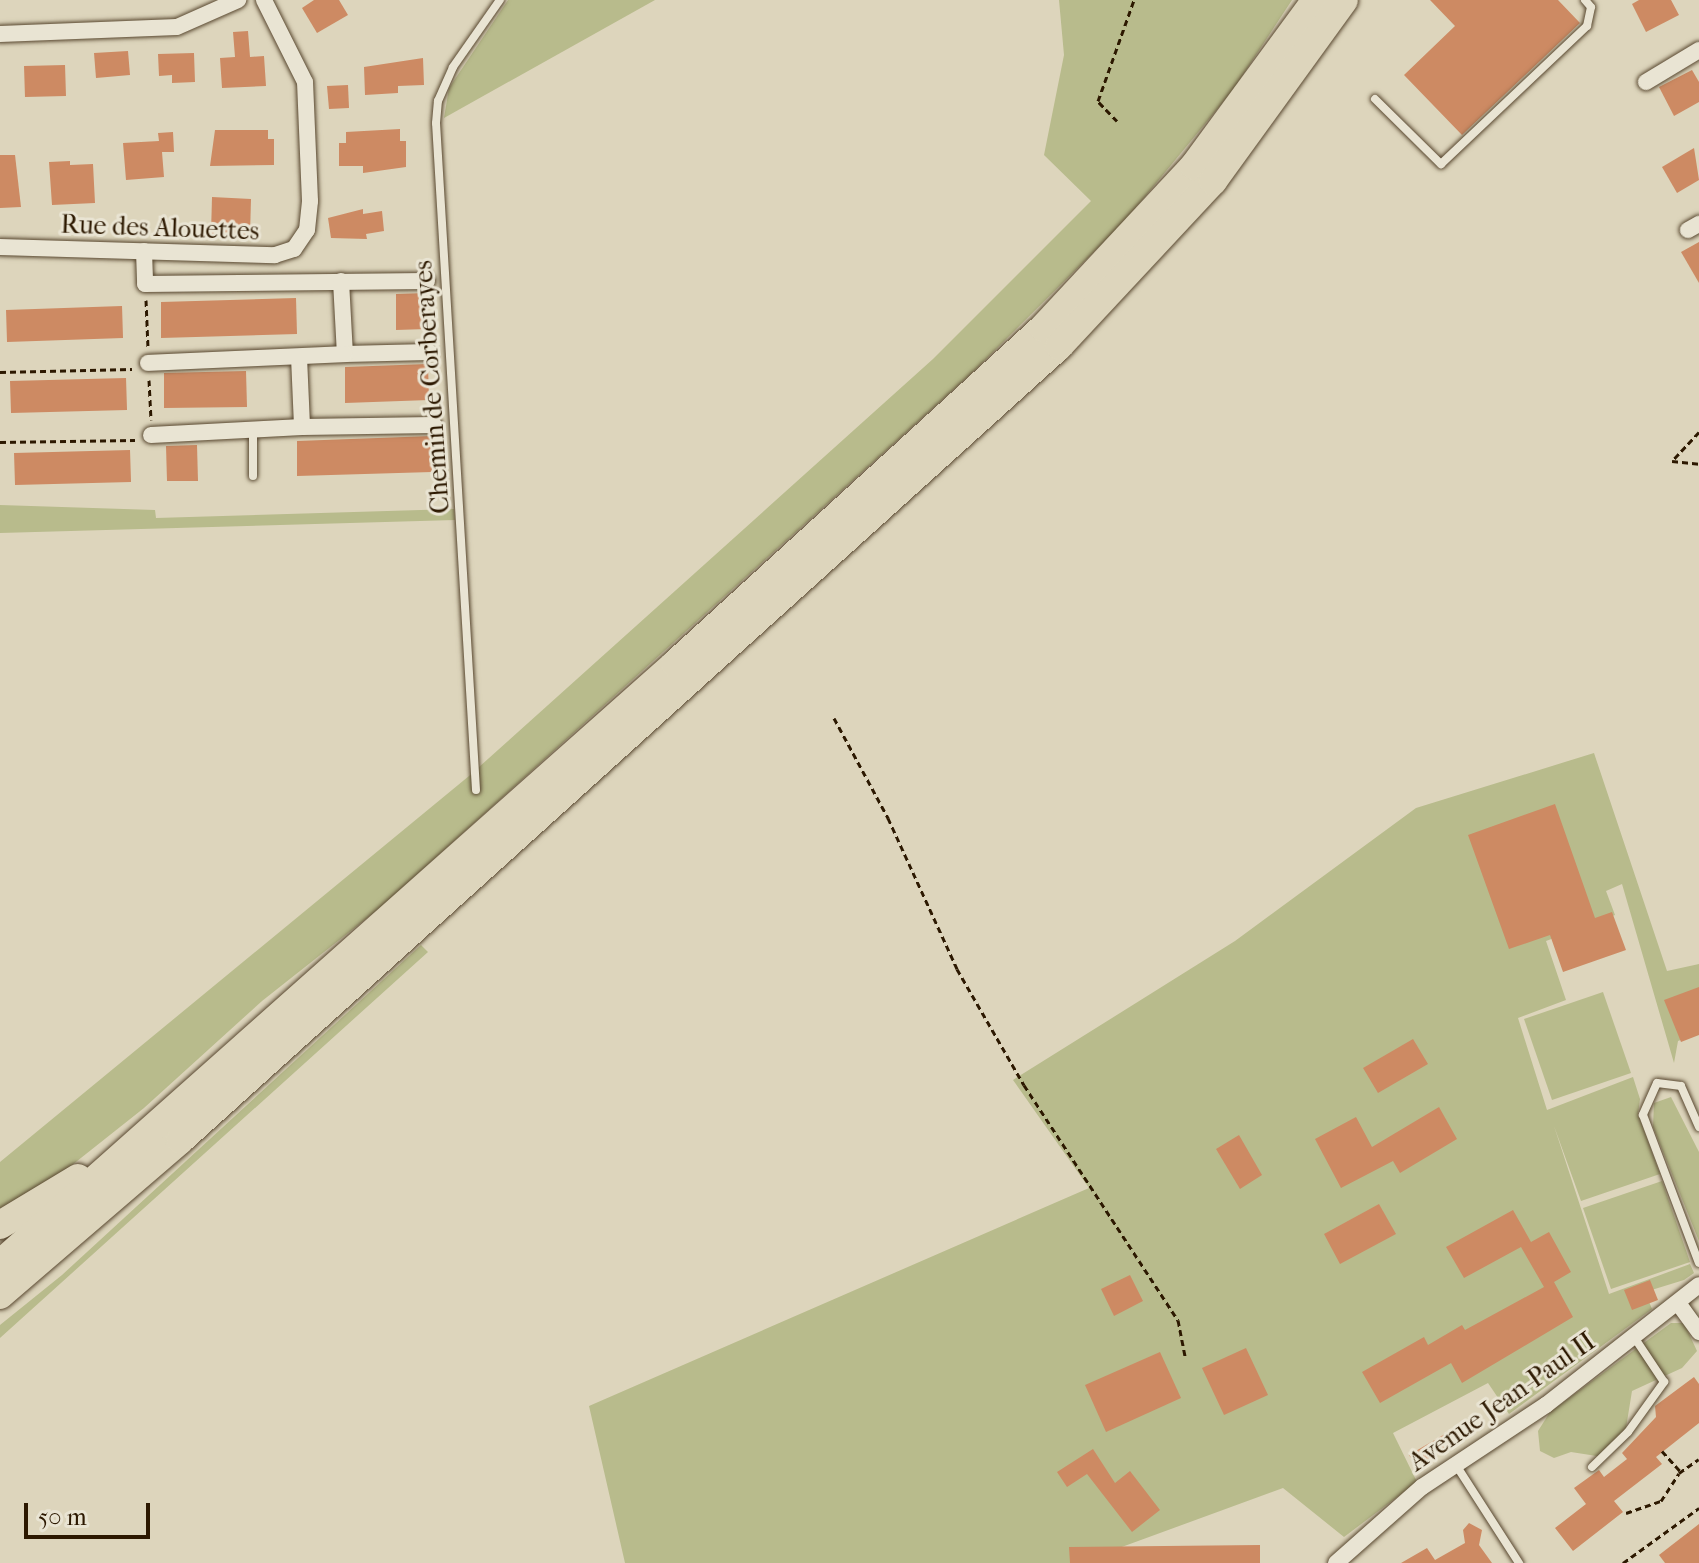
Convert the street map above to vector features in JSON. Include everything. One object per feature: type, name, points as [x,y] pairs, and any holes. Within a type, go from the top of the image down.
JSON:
[{"type":"highway","points":[[0,1264],[163,1123],[1043,328],[1194,166],[1316,0]]},
{"type":"highway","points":[[0,1295],[238,1088],[1059,346],[1213,181],[1344,0]]},
{"type":"highway","points":[[0,1225],[163,1123]]},
{"type":"street","points":[[0,34],[177,27],[238,0]]},
{"type":"street","name":"Rue des Alouettes","points":[[0,247],[275,255],[294,249],[307,230],[305,82],[264,0]]},
{"type":"street","points":[[1646,82],[1699,50]]},
{"type":"street","points":[[144,251],[145,284],[427,281]]},
{"type":"street","points":[[341,281],[345,354]]},
{"type":"street","points":[[148,363],[429,352]]},
{"type":"street","points":[[299,357],[302,427]]},
{"type":"street","points":[[151,435],[302,427],[434,425]]},
{"type":"street","name":"Avenue Jean-Paul II","points":[[1336,1563],[1422,1487],[1634,1337],[1699,1285]]},
{"type":"street","points":[[1678,1303],[1699,1332]]},
{"type":"lane","name":"Chemin de Corberayes","points":[[476,790],[436,123],[438,101],[453,67],[500,0]]},
{"type":"lane","points":[[1375,99],[1441,164],[1587,26],[1591,7],[1585,0]]},
{"type":"lane","points":[[252,430],[253,476]]},
{"type":"lane","points":[[1699,1127],[1681,1086],[1657,1083],[1643,1115],[1699,1263]]},
{"type":"lane","points":[[1592,1467],[1628,1432],[1664,1382],[1634,1337]]},
{"type":"lane","points":[[1456,1465],[1519,1563]]},
{"type":"path","points":[[1117,121],[1098,101],[1134,0]]},
{"type":"path","points":[[0,372],[131,369],[148,363]]},
{"type":"path","points":[[1699,432],[1672,461],[1699,464]]},
{"type":"path","points":[[0,442],[119,441],[151,435]]},
{"type":"path","points":[[834,718],[888,818],[957,969],[1024,1085],[1178,1320],[1185,1356]]},
{"type":"path","points":[[1662,1451],[1680,1471]]},
{"type":"path","points":[[1626,1513],[1661,1501],[1680,1471],[1699,1459]]},
{"type":"path","points":[[1623,1563],[1699,1508]]},
{"type":"green space","points":[[508,0],[655,0],[444,118],[449,88]]},
{"type":"green space","points":[[1059,0],[1292,0],[1233,90],[1124,222],[974,371],[381,907],[262,1001],[144,1108],[38,1192],[0,1213],[0,1162],[469,776],[933,359],[1091,201],[1044,155],[1064,55]]},
{"type":"green space","points":[[0,505],[155,510],[156,518],[454,509],[455,520],[0,533]]},
{"type":"green space","points":[[1594,753],[1667,971],[1699,964],[1699,1033],[1678,1041],[1674,1063],[1622,884],[1606,891],[1615,915],[1546,941],[1566,1000],[1518,1018],[1547,1110],[1633,1077],[1640,1099],[1638,1114],[1660,1174],[1581,1201],[1554,1126],[1609,1294],[1690,1264],[1694,1273],[1684,1280],[1645,1292],[1652,1309],[1509,1414],[1488,1383],[1393,1433],[1417,1482],[1344,1537],[1283,1488],[1078,1563],[625,1563],[589,1406],[1089,1188],[1013,1080],[1235,941],[1416,808]]},
{"type":"green space","points":[[421,945],[428,952],[0,1338],[0,1325],[62,1275]]},
{"type":"green space","points":[[1603,992],[1631,1073],[1552,1100],[1524,1019]]},
{"type":"green space","points":[[1671,1097],[1699,1152],[1699,1241],[1653,1127],[1654,1103]]},
{"type":"green space","points":[[1662,1181],[1690,1262],[1611,1289],[1583,1208]]},
{"type":"green space","points":[[1671,1323],[1684,1323],[1697,1351],[1682,1368],[1632,1391],[1626,1428],[1603,1457],[1571,1452],[1554,1458],[1540,1451],[1538,1431],[1550,1412]]},
{"type":"building","points":[[314,0],[339,0],[348,15],[317,33],[302,8]]},
{"type":"building","points":[[1430,0],[1558,0],[1580,23],[1462,135],[1404,75],[1455,26]]},
{"type":"building","points":[[1639,0],[1671,0],[1679,15],[1646,32],[1632,4]]},
{"type":"building","points":[[248,31],[250,57],[264,56],[266,86],[222,88],[220,58],[235,57],[233,32]]},
{"type":"building","points":[[128,51],[130,75],[96,78],[94,53]]},
{"type":"building","points":[[194,53],[195,82],[172,83],[172,75],[159,76],[158,54]]},
{"type":"building","points":[[423,58],[424,85],[398,86],[398,93],[365,95],[364,67]]},
{"type":"building","points":[[65,65],[66,96],[25,97],[24,66]]},
{"type":"building","points":[[1692,70],[1699,82],[1699,102],[1674,116],[1659,87]]},
{"type":"building","points":[[348,85],[349,108],[329,109],[327,86]]},
{"type":"building","points":[[400,129],[400,141],[406,141],[406,167],[363,173],[363,166],[339,166],[339,143],[346,143],[346,132]]},
{"type":"building","points":[[215,130],[268,130],[268,139],[274,139],[274,165],[210,166]]},
{"type":"building","points":[[173,132],[174,152],[162,152],[164,177],[126,180],[123,143],[159,141],[158,133]]},
{"type":"building","points":[[1694,148],[1699,180],[1677,193],[1662,167]]},
{"type":"building","points":[[0,155],[15,155],[21,207],[0,208]]},
{"type":"building","points":[[70,161],[70,165],[93,164],[95,203],[52,205],[49,162]]},
{"type":"building","points":[[212,197],[251,199],[250,235],[211,234]]},
{"type":"building","points":[[363,209],[363,214],[382,211],[384,231],[366,234],[367,239],[331,238],[328,218]]},
{"type":"building","points":[[1699,242],[1699,283],[1681,252]]},
{"type":"building","points":[[427,293],[427,329],[396,330],[396,294]]},
{"type":"building","points":[[296,298],[297,334],[161,338],[161,302]]},
{"type":"building","points":[[122,306],[123,338],[7,342],[6,310]]},
{"type":"building","points":[[428,364],[429,400],[345,403],[345,367]]},
{"type":"building","points":[[246,371],[247,407],[164,408],[164,373]]},
{"type":"building","points":[[126,378],[127,410],[11,413],[10,381]]},
{"type":"building","points":[[432,436],[432,472],[297,476],[297,441]]},
{"type":"building","points":[[197,445],[198,481],[167,481],[166,446]]},
{"type":"building","points":[[130,450],[131,482],[15,485],[14,453]]},
{"type":"building","points":[[1555,804],[1595,918],[1612,912],[1626,950],[1563,972],[1550,935],[1509,949],[1468,835]]},
{"type":"building","points":[[1699,987],[1699,1035],[1681,1042],[1664,1000]]},
{"type":"building","points":[[1413,1039],[1428,1064],[1378,1093],[1363,1068]]},
{"type":"building","points":[[1439,1107],[1457,1139],[1400,1173],[1393,1161],[1341,1188],[1315,1139],[1356,1117],[1372,1147]]},
{"type":"building","points":[[1239,1135],[1262,1175],[1240,1189],[1216,1149]]},
{"type":"building","points":[[1379,1204],[1396,1234],[1340,1264],[1324,1234]]},
{"type":"building","points":[[1513,1210],[1531,1242],[1549,1232],[1571,1272],[1554,1282],[1573,1317],[1462,1383],[1451,1363],[1380,1403],[1362,1372],[1424,1337],[1428,1345],[1462,1325],[1465,1330],[1544,1287],[1521,1247],[1464,1278],[1446,1247]]},
{"type":"building","points":[[1130,1275],[1143,1301],[1114,1316],[1101,1289]]},
{"type":"building","points":[[1650,1280],[1658,1300],[1632,1310],[1624,1290]]},
{"type":"building","points":[[1246,1348],[1268,1395],[1224,1415],[1202,1368]]},
{"type":"building","points":[[1160,1352],[1181,1398],[1106,1432],[1085,1385]]},
{"type":"building","points":[[1694,1377],[1699,1384],[1699,1423],[1656,1457],[1662,1464],[1614,1501],[1623,1512],[1573,1551],[1555,1528],[1586,1504],[1574,1488],[1599,1470],[1604,1477],[1627,1459],[1622,1453],[1656,1417],[1655,1406]]},
{"type":"building","points":[[1472,1418],[1478,1429],[1416,1466],[1409,1455]]},
{"type":"building","points":[[1093,1449],[1115,1483],[1130,1471],[1160,1510],[1132,1532],[1087,1474],[1067,1487],[1057,1472]]},
{"type":"building","points":[[1469,1523],[1482,1530],[1479,1545],[1492,1563],[1401,1563],[1427,1548],[1435,1560],[1465,1543],[1463,1530]]},
{"type":"building","points":[[1699,1524],[1699,1563],[1665,1563],[1659,1555]]},
{"type":"building","points":[[1260,1545],[1260,1563],[1070,1563],[1069,1547]]}]
